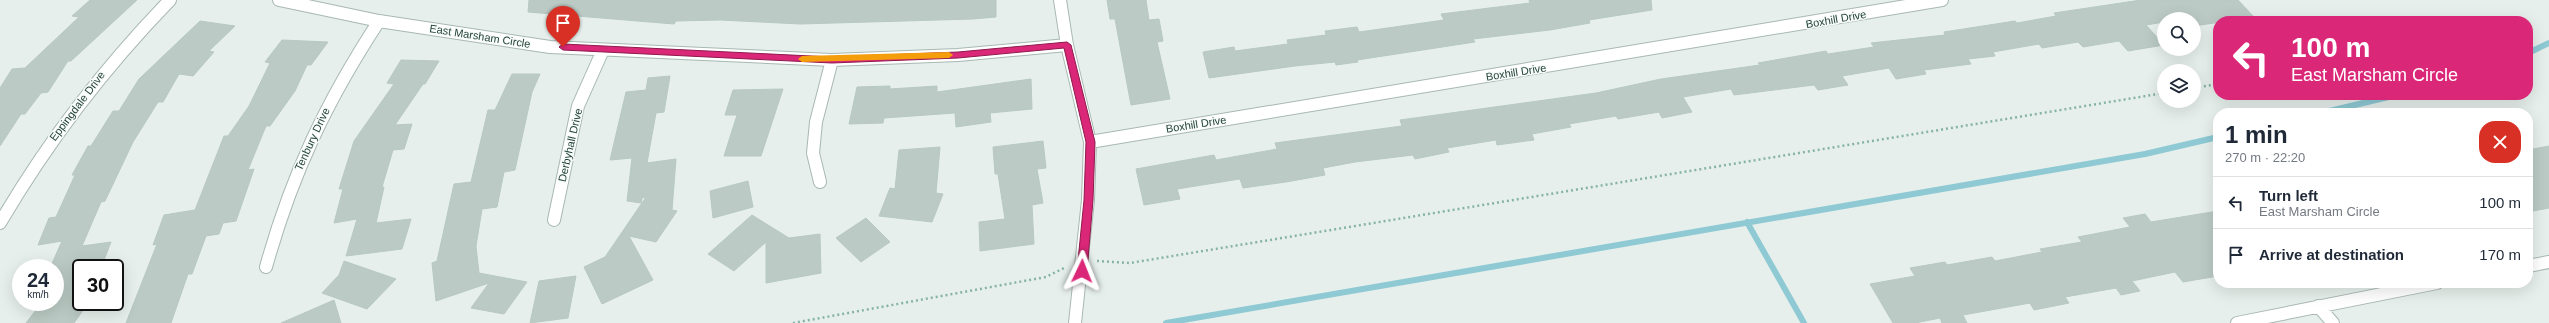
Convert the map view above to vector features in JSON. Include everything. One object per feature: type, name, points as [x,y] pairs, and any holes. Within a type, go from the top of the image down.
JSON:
[{"type":"street","name":"Eppingdale Drive","points":[[0,223],[23,182],[61,125],[102,72],[170,0]]},
{"type":"street","name":"East Marsham Circle","points":[[279,0],[379,21],[550,46],[603,50],[832,60],[958,55],[1067,45]]},
{"type":"street","points":[[1060,0],[1067,45],[1090,142],[1088,200],[1075,323]]},
{"type":"street","name":"Boxhill Drive","points":[[1090,142],[1820,22],[1942,0]]},
{"type":"street","name":"Tenbury Drive","points":[[266,267],[285,202],[307,148],[334,93],[379,21]]},
{"type":"street","name":"Derbyhall Drive","points":[[554,220],[578,106],[603,50]]},
{"type":"street","points":[[820,182],[813,153],[816,122],[832,60]]},
{"type":"street","points":[[2533,265],[2549,262]]},
{"type":"street","points":[[2237,323],[2411,288]]},
{"type":"street","points":[[2318,306],[2333,323]]},
{"type":"path","points":[[2201,87],[2213,85]]},
{"type":"path","points":[[793,323],[1046,277],[1082,266],[1130,263],[2157,94]]},
{"type":"building","points":[[90,0],[137,0],[71,61],[68,61],[48,92],[41,93],[25,114],[21,114],[0,146],[0,88],[12,69],[25,68],[79,17],[72,16]]},
{"type":"building","points":[[529,0],[996,0],[996,17],[800,24],[720,20],[676,21],[674,24],[528,12]]},
{"type":"building","points":[[1107,0],[1146,0],[1149,20],[1159,19],[1163,41],[1157,42],[1170,99],[1131,105],[1115,19],[1110,19]]},
{"type":"building","points":[[1529,0],[1651,0],[1652,10],[1589,20],[1590,23],[1550,30],[1473,39],[1475,42],[1357,60],[1358,62],[1336,65],[1335,62],[1295,66],[1209,78],[1203,52],[1234,47],[1235,51],[1288,44],[1287,40],[1326,35],[1325,31],[1357,27],[1359,32],[1444,20],[1441,14],[1530,3]]},
{"type":"building","points":[[2141,0],[2238,0],[2253,16],[2213,16],[2213,23],[2201,25],[2201,12],[2157,12],[2157,23],[2146,25],[2157,37],[2157,46],[2128,51],[2119,41],[2083,47],[2078,42],[2042,48],[2039,44],[1993,52],[1995,56],[1968,59],[1971,64],[1924,70],[1926,74],[1896,79],[1889,68],[1842,76],[1848,85],[1818,90],[1814,85],[1734,95],[1731,89],[1683,97],[1692,112],[1662,118],[1659,112],[1618,119],[1616,116],[1569,124],[1571,127],[1532,134],[1534,140],[1497,145],[1496,140],[1447,148],[1449,152],[1415,159],[1413,155],[1355,162],[1323,168],[1325,175],[1286,182],[1243,188],[1240,179],[1177,189],[1180,199],[1144,205],[1136,169],[1214,155],[1216,160],[1277,149],[1275,143],[1402,126],[1400,120],[1596,93],[1661,79],[1760,65],[1758,63],[1826,51],[1828,54],[1874,47],[1871,43],[1945,35],[1944,32],[2015,21],[2017,23],[2056,16],[2054,13]]},
{"type":"building","points":[[200,21],[235,26],[209,51],[214,52],[193,76],[179,74],[163,102],[158,102],[133,142],[105,201],[101,202],[82,246],[111,242],[104,259],[72,259],[72,311],[83,311],[74,323],[26,323],[35,311],[64,311],[64,259],[54,259],[62,241],[38,245],[49,218],[56,217],[75,175],[72,175],[88,146],[91,146],[113,111],[119,111],[139,79]]},
{"type":"building","points":[[282,40],[328,42],[311,65],[307,65],[295,91],[270,126],[266,126],[248,170],[254,169],[236,221],[223,223],[219,234],[206,236],[192,274],[188,274],[171,323],[126,323],[157,244],[153,245],[164,215],[195,210],[224,136],[228,136],[249,106],[270,63],[265,62]]},
{"type":"building","points":[[401,60],[439,61],[425,84],[423,84],[395,125],[412,124],[404,149],[393,150],[382,187],[384,187],[376,223],[411,219],[402,249],[346,256],[357,219],[334,223],[343,189],[339,189],[354,141],[394,84],[387,83]]},
{"type":"building","points":[[512,74],[540,74],[532,92],[515,170],[504,172],[497,207],[482,209],[476,246],[479,273],[527,282],[504,314],[471,308],[489,283],[436,301],[432,263],[437,261],[454,184],[471,182],[488,110],[495,110]]},
{"type":"building","points":[[670,76],[664,112],[656,113],[647,163],[676,159],[672,210],[677,211],[656,242],[629,236],[653,280],[602,304],[584,267],[605,257],[646,197],[642,198],[641,203],[627,201],[632,158],[610,160],[626,92],[646,90],[648,78]]},
{"type":"building","points":[[1031,79],[1032,109],[990,113],[991,122],[956,127],[955,113],[884,118],[883,123],[849,124],[857,87],[890,86],[890,89],[937,86],[937,92]]},
{"type":"building","points":[[783,89],[761,156],[724,156],[737,115],[725,115],[733,90]]},
{"type":"building","points":[[1043,141],[1046,168],[1037,169],[1043,203],[1032,205],[1034,244],[980,251],[979,222],[1005,219],[998,174],[995,174],[993,147]]},
{"type":"building","points":[[2549,146],[2549,208],[2533,211],[2533,149]]},
{"type":"building","points":[[940,147],[936,193],[943,194],[932,222],[879,216],[890,188],[895,189],[899,150]]},
{"type":"building","points":[[748,181],[753,207],[713,218],[710,191]]},
{"type":"building","points":[[2213,212],[2213,277],[2183,282],[2175,272],[2132,281],[2140,291],[2121,295],[2116,288],[2065,297],[2069,303],[2034,310],[2030,303],[1963,315],[1967,323],[1942,323],[1940,318],[1915,323],[1893,323],[1870,284],[1915,276],[1910,268],[1945,262],[1947,265],[1992,257],[1995,261],[2042,252],[2040,249],[2082,242],[2078,237],[2130,227],[2123,218],[2145,214],[2151,222]]},
{"type":"building","points":[[752,215],[789,238],[820,234],[821,273],[766,283],[766,242],[734,271],[708,254]]},
{"type":"building","points":[[866,218],[890,242],[861,262],[836,238]]},
{"type":"building","points":[[344,261],[396,279],[367,309],[322,293],[339,275]]},
{"type":"building","points":[[576,276],[568,318],[530,323],[539,281]]},
{"type":"building","points":[[334,300],[341,323],[281,323]]},
{"type":"waterway","points":[[2533,51],[2549,43]]},
{"type":"waterway","points":[[2342,108],[2376,100]]},
{"type":"waterway","points":[[1747,223],[2145,154],[2213,138]]},
{"type":"waterway","points":[[1166,323],[1747,223]]},
{"type":"waterway","points":[[1747,223],[1804,323]]},
{"type":"slow traffic","points":[[802,59],[832,60],[949,55]]},
{"type":"route","points":[[563,47],[689,55],[832,60],[958,55],[1067,45],[1090,142],[1088,200],[1082,271]]}]
